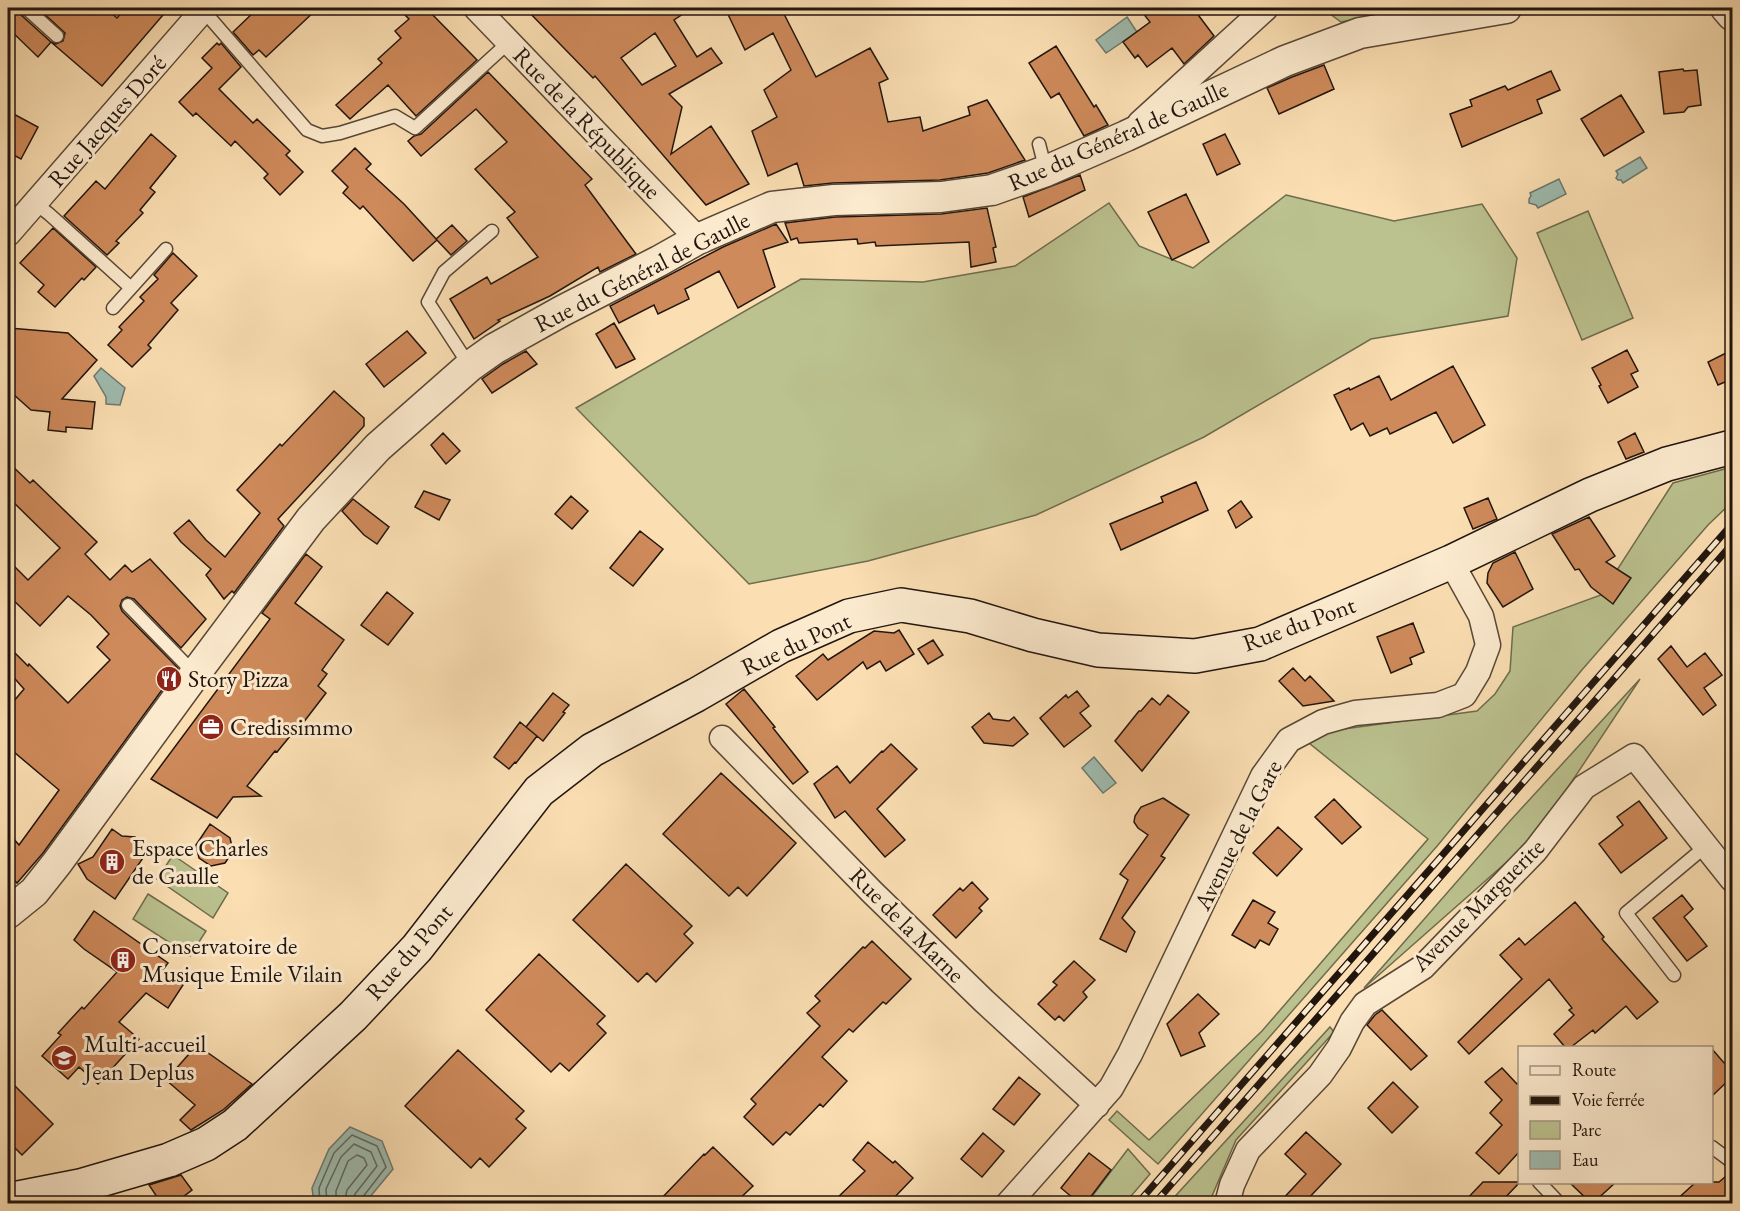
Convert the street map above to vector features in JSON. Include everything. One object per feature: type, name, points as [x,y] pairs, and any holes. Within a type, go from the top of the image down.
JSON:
[{"type":"main road","name":"Rue du Pont","points":[[8,1200],[81,1190],[188,1152],[206,1144],[235,1125],[353,1016],[417,948],[539,791],[592,750],[696,695],[781,646],[849,616],[901,605],[970,616],[1098,651],[1195,656],[1260,644],[1451,562],[1601,491],[1666,464],[1732,447]]},
{"type":"street","name":"Rue de la République","points":[[476,8],[698,239]]},
{"type":"street","points":[[1126,136],[1266,8]]},
{"type":"street","name":"Rue du Général de Gaulle","points":[[8,913],[34,892],[57,863],[311,519],[378,447],[470,366],[494,349],[698,239],[772,207],[834,201],[951,196],[992,190],[1043,157],[1126,136],[1285,61],[1360,33],[1506,8]]},
{"type":"street","points":[[1726,8],[1732,15]]},
{"type":"street","name":"Rue Jacques Doré","points":[[9,231],[36,204],[204,9]]},
{"type":"street","name":"Avenue de la Gare","points":[[1008,1203],[1111,1088],[1130,1054],[1263,776],[1289,740],[1323,722],[1355,713],[1438,705],[1464,695],[1478,672],[1488,645],[1481,616],[1451,562]]},
{"type":"street","name":"Rue de la Marne","points":[[722,738],[984,1001],[1097,1105]]},
{"type":"street","name":"Avenue Marguerite","points":[[1227,1203],[1232,1185],[1248,1150],[1320,1075],[1365,1004],[1423,967],[1535,851],[1584,786],[1635,756],[1706,846]]},
{"type":"street","points":[[1706,846],[1732,879]]},
{"type":"lane","points":[[26,8],[57,36]]},
{"type":"lane","points":[[204,9],[307,130],[322,136],[340,133],[395,116],[415,128],[509,42]]},
{"type":"lane","points":[[36,204],[131,288]]},
{"type":"lane","points":[[470,366],[428,302],[444,272],[492,231]]},
{"type":"lane","points":[[113,308],[166,249]]},
{"type":"lane","points":[[128,605],[195,674]]},
{"type":"lane","points":[[1674,975],[1626,913],[1706,846]]},
{"type":"lane","points":[[1713,1148],[1732,1162]]},
{"type":"lane","points":[[1541,1184],[1560,1203]]},
{"type":"green space","points":[[1322,8],[1410,8],[1341,22]]},
{"type":"green space","points":[[1286,195],[1394,221],[1482,204],[1517,258],[1508,316],[1371,339],[1204,437],[1036,515],[868,561],[749,584],[576,408],[801,279],[923,282],[1015,266],[1109,203],[1139,246],[1193,268]]},
{"type":"green space","points":[[1588,211],[1633,318],[1582,340],[1537,233]]},
{"type":"green space","points":[[1732,467],[1732,502],[1708,525],[1581,671],[1438,845],[1158,1164],[1109,1120],[1117,1111],[1149,1140],[1262,1031],[1428,839],[1299,735],[1477,711],[1495,694],[1510,671],[1513,627],[1601,595],[1673,483]]},
{"type":"green space","points":[[1640,679],[1535,837],[1364,988],[1509,822]]},
{"type":"green space","points":[[173,855],[228,893],[213,918],[157,879]]},
{"type":"green space","points":[[148,894],[206,931],[190,956],[133,919]]},
{"type":"green space","points":[[1330,1027],[1334,1032],[1236,1140],[1209,1203],[1168,1204]]},
{"type":"green space","points":[[1128,1149],[1150,1174],[1125,1203],[1087,1203]]},
{"type":"water","points":[[1127,17],[1137,32],[1106,53],[1096,40]]},
{"type":"water","points":[[1640,157],[1647,168],[1623,183],[1616,178],[1618,174],[1616,171]]},
{"type":"water","points":[[1559,179],[1566,194],[1538,208],[1529,203],[1530,193]]},
{"type":"water","points":[[101,368],[125,388],[120,405],[106,404],[106,397],[94,376]]},
{"type":"water","points":[[1094,757],[1116,783],[1103,793],[1082,768]]},
{"type":"water","points":[[350,1127],[382,1141],[393,1169],[365,1203],[314,1203],[312,1188],[329,1149]]},
{"type":"building","points":[[8,8],[18,8],[20,14],[51,42],[38,57],[8,28]]},
{"type":"building","points":[[38,8],[106,8],[117,18],[126,8],[169,8],[102,86],[51,42],[56,44],[63,41],[65,33]]},
{"type":"building","points":[[258,8],[318,8],[266,57],[259,50],[253,55],[233,32]]},
{"type":"building","points":[[398,8],[426,8],[477,60],[416,116],[388,85],[350,119],[336,105],[382,63],[378,59],[401,38],[395,31],[409,19]]},
{"type":"building","points":[[525,8],[692,8],[674,20],[697,57],[711,48],[722,63],[669,94],[682,107],[671,154],[711,126],[749,184],[706,205],[595,76],[593,78]],"holes":[[[655,33],[676,66],[642,85],[621,58]]]},
{"type":"building","points":[[725,8],[781,8],[816,77],[870,48],[888,79],[879,83],[888,122],[920,117],[923,131],[970,115],[968,107],[987,100],[1025,160],[988,173],[940,180],[804,186],[797,163],[768,176],[752,131],[777,117],[764,90],[791,70],[773,33],[745,50]]},
{"type":"building","points":[[1139,8],[1193,8],[1214,36],[1184,64],[1172,48],[1147,67],[1138,55],[1135,58],[1123,42],[1150,22]]},
{"type":"building","points":[[217,43],[219,45],[221,43],[241,67],[219,89],[253,123],[257,119],[290,151],[286,155],[303,172],[280,195],[264,178],[268,174],[235,141],[231,146],[196,113],[193,116],[179,102],[212,68],[202,58]]},
{"type":"building","points":[[1056,46],[1108,125],[1084,136],[1059,93],[1051,98],[1029,63]]},
{"type":"building","points":[[1324,65],[1334,89],[1279,114],[1267,88]]},
{"type":"building","points":[[1683,69],[1684,71],[1697,70],[1701,105],[1688,107],[1684,112],[1664,114],[1659,72]]},
{"type":"building","points":[[1551,71],[1560,90],[1537,100],[1542,113],[1462,147],[1450,114],[1472,106],[1470,100],[1505,86],[1508,90]]},
{"type":"building","points":[[488,72],[592,179],[585,185],[636,254],[600,272],[598,267],[550,296],[498,320],[500,321],[474,339],[450,299],[487,277],[491,284],[538,257],[507,218],[515,212],[475,169],[507,142],[476,109],[421,156],[408,141],[421,134]]},
{"type":"building","points":[[1621,95],[1644,132],[1604,156],[1581,119]]},
{"type":"building","points":[[8,111],[38,127],[21,159],[8,152]]},
{"type":"building","points":[[151,134],[176,156],[150,188],[155,192],[140,210],[143,213],[116,241],[119,243],[107,255],[64,216],[96,181],[105,189]]},
{"type":"building","points":[[1225,134],[1240,164],[1217,175],[1203,144]]},
{"type":"building","points":[[355,148],[371,164],[366,169],[404,204],[437,240],[413,261],[363,206],[360,209],[343,193],[348,187],[332,171]]},
{"type":"building","points":[[1080,175],[1085,190],[1029,217],[1023,197]]},
{"type":"building","points":[[1186,194],[1209,242],[1172,260],[1148,212]]},
{"type":"building","points":[[987,208],[996,247],[993,248],[996,262],[971,267],[969,242],[876,246],[875,242],[858,244],[857,239],[799,243],[797,238],[791,240],[785,223],[835,217],[941,214]]},
{"type":"building","points":[[776,224],[788,242],[763,250],[775,287],[738,308],[719,271],[685,289],[689,299],[658,314],[654,305],[619,323],[610,306],[723,247]]},
{"type":"building","points":[[452,225],[467,241],[451,255],[436,239]]},
{"type":"building","points":[[53,228],[96,267],[84,280],[82,278],[55,307],[38,292],[44,285],[20,263]]},
{"type":"building","points":[[173,253],[197,276],[171,303],[178,310],[148,345],[151,348],[132,367],[108,345],[122,330],[119,327],[144,301],[140,297],[158,279],[154,275]]},
{"type":"building","points":[[614,323],[635,359],[616,368],[596,334]]},
{"type":"building","points":[[9,328],[68,333],[97,360],[62,399],[95,402],[92,429],[66,427],[66,432],[48,430],[50,412],[31,410],[13,394],[14,377],[8,377]]},
{"type":"building","points":[[407,331],[426,353],[384,387],[366,364]]},
{"type":"building","points":[[1627,350],[1638,371],[1631,374],[1638,387],[1608,403],[1592,368]]},
{"type":"building","points":[[1732,350],[1732,379],[1718,385],[1708,362]]},
{"type":"building","points":[[526,351],[537,364],[492,393],[482,379]]},
{"type":"building","points":[[1453,366],[1485,425],[1453,443],[1436,412],[1390,434],[1387,428],[1370,436],[1363,423],[1351,430],[1334,395],[1379,376],[1391,400]]},
{"type":"building","points":[[334,391],[364,418],[364,426],[278,519],[284,526],[234,593],[232,591],[224,599],[206,575],[211,569],[174,533],[189,520],[225,557],[260,513],[237,490]]},
{"type":"building","points":[[443,433],[460,451],[446,464],[431,445]]},
{"type":"building","points":[[1635,433],[1644,452],[1626,459],[1618,442]]},
{"type":"building","points":[[8,462],[30,483],[33,480],[97,542],[85,554],[110,580],[125,565],[132,572],[150,559],[206,619],[181,648],[134,599],[127,597],[122,600],[120,606],[122,611],[178,668],[43,853],[17,883],[8,873],[8,832],[19,845],[59,790],[8,747],[8,708],[24,689],[8,671],[8,646],[68,703],[110,660],[97,647],[109,634],[68,596],[40,626],[8,595],[8,560],[28,580],[60,548],[8,497]]},
{"type":"building","points":[[1196,482],[1208,510],[1121,550],[1110,524],[1163,502],[1161,497]]},
{"type":"building","points":[[424,491],[450,500],[439,520],[415,507]]},
{"type":"building","points":[[571,496],[588,511],[572,529],[555,514]]},
{"type":"building","points":[[1488,498],[1497,519],[1473,529],[1464,508]]},
{"type":"building","points":[[353,499],[389,527],[377,544],[364,535],[342,511]]},
{"type":"building","points":[[1241,501],[1252,517],[1236,528],[1228,511]]},
{"type":"building","points":[[1589,517],[1615,556],[1606,562],[1631,578],[1613,604],[1591,587],[1579,569],[1575,570],[1552,534]]},
{"type":"building","points":[[640,531],[663,549],[633,586],[610,568]]},
{"type":"building","points":[[1515,552],[1533,589],[1503,607],[1487,583],[1488,573],[1493,563]]},
{"type":"building","points":[[306,554],[322,567],[295,603],[344,640],[322,670],[327,674],[318,686],[326,693],[293,736],[291,735],[277,752],[275,751],[247,786],[261,796],[233,797],[217,818],[151,779],[270,619],[262,613]]},
{"type":"building","points":[[387,592],[413,613],[388,645],[361,625]]},
{"type":"building","points":[[1413,623],[1424,652],[1410,658],[1412,664],[1391,673],[1377,637]]},
{"type":"building","points":[[899,630],[914,654],[886,671],[880,661],[867,669],[863,662],[817,700],[796,676],[823,654],[828,660],[874,631],[894,633]]},
{"type":"building","points":[[933,640],[943,655],[928,664],[918,649]]},
{"type":"building","points":[[1671,646],[1687,667],[1705,653],[1722,675],[1704,688],[1716,705],[1703,715],[1658,659]]},
{"type":"building","points":[[1293,668],[1305,681],[1310,676],[1334,701],[1303,706],[1279,681]]},
{"type":"building","points":[[744,689],[808,772],[793,784],[726,704]]},
{"type":"building","points":[[1077,691],[1089,706],[1080,713],[1091,726],[1064,747],[1040,718],[1066,695],[1068,698]]},
{"type":"building","points":[[553,693],[569,705],[543,741],[526,727]]},
{"type":"building","points":[[1168,695],[1189,712],[1142,771],[1115,741],[1152,698],[1160,705]]},
{"type":"building","points":[[989,713],[993,719],[1009,721],[1014,717],[1028,734],[1013,746],[984,743],[972,727]]},
{"type":"building","points":[[520,722],[537,736],[509,769],[494,757]]},
{"type":"building","points":[[891,744],[917,769],[877,809],[905,840],[885,857],[845,811],[835,818],[814,784],[837,766],[850,783]]},
{"type":"building","points":[[721,773],[796,843],[747,896],[738,887],[729,896],[663,834]]},
{"type":"building","points":[[1163,798],[1189,815],[1161,856],[1165,858],[1122,918],[1135,932],[1126,952],[1100,939],[1128,880],[1120,874],[1148,835],[1138,828],[1134,822],[1135,816],[1141,807]]},
{"type":"building","points":[[1334,799],[1361,827],[1342,844],[1315,817]]},
{"type":"building","points":[[1639,801],[1667,838],[1621,873],[1599,844],[1623,825],[1617,817]]},
{"type":"building","points":[[210,824],[230,838],[233,851],[225,863],[211,866],[199,858],[196,845]]},
{"type":"building","points":[[1278,827],[1302,849],[1277,876],[1253,853]]},
{"type":"building","name":"Espace Charles de Gaulle","points":[[112,829],[122,836],[135,837],[137,846],[147,852],[115,899],[87,879],[78,864],[93,857]]},
{"type":"building","points":[[626,864],[692,926],[684,934],[693,943],[656,982],[647,973],[638,982],[573,920]]},
{"type":"building","points":[[972,882],[988,899],[979,908],[982,911],[956,938],[933,915],[960,888],[963,891]]},
{"type":"building","points":[[1682,895],[1693,909],[1684,917],[1707,946],[1687,961],[1653,918]]},
{"type":"building","points":[[1253,900],[1275,912],[1268,923],[1278,929],[1269,945],[1260,940],[1255,948],[1232,935]]},
{"type":"building","points":[[1575,902],[1604,937],[1602,939],[1658,1002],[1637,1019],[1626,1006],[1595,1033],[1593,1030],[1572,1046],[1564,1046],[1554,1034],[1574,1015],[1569,1010],[1572,1008],[1549,979],[1469,1054],[1458,1042],[1522,979],[1500,955],[1519,938],[1525,945]]},
{"type":"building","points":[[94,911],[168,963],[162,971],[183,985],[168,1008],[146,993],[119,1022],[139,1039],[98,1084],[79,1067],[68,1079],[42,1056],[61,1035],[58,1033],[82,1007],[84,1009],[117,972],[74,940]]},
{"type":"building","points":[[872,941],[911,979],[886,1004],[883,1002],[853,1032],[849,1029],[822,1057],[847,1081],[823,1107],[820,1104],[790,1135],[786,1132],[773,1145],[744,1117],[756,1104],[751,1099],[820,1026],[807,1013],[820,1001],[815,996],[863,947],[865,948]]},
{"type":"building","points":[[539,954],[605,1016],[597,1024],[606,1033],[569,1071],[560,1063],[551,1072],[486,1010]]},
{"type":"building","points":[[1074,961],[1095,980],[1083,992],[1087,997],[1064,1021],[1059,1016],[1055,1020],[1038,1004],[1057,985],[1053,982]]},
{"type":"building","points":[[1198,994],[1219,1014],[1199,1033],[1205,1046],[1181,1056],[1167,1024]]},
{"type":"building","points":[[1382,1010],[1427,1056],[1411,1070],[1367,1025]]},
{"type":"building","points":[[197,1045],[252,1084],[223,1110],[191,1130],[180,1120],[195,1105],[166,1080]]},
{"type":"building","points":[[458,1050],[524,1111],[516,1119],[526,1128],[489,1167],[480,1158],[471,1168],[405,1106]]},
{"type":"building","points":[[1713,1050],[1732,1072],[1732,1077],[1713,1095]]},
{"type":"building","points":[[1502,1068],[1518,1083],[1518,1153],[1499,1174],[1476,1153],[1502,1125],[1490,1113],[1502,1100],[1485,1082]]},
{"type":"building","points":[[1019,1077],[1040,1094],[1014,1125],[993,1109]]},
{"type":"building","points":[[8,1079],[53,1124],[22,1155],[8,1141]]},
{"type":"building","points":[[1393,1082],[1418,1107],[1392,1133],[1368,1108]]},
{"type":"building","points":[[1306,1132],[1341,1164],[1304,1203],[1279,1203],[1306,1174],[1285,1154]]},
{"type":"building","points":[[983,1133],[1004,1151],[982,1177],[961,1159]]},
{"type":"building","points":[[868,1142],[893,1163],[895,1161],[913,1178],[889,1203],[832,1203],[865,1171],[853,1160]]},
{"type":"building","points":[[713,1147],[753,1186],[735,1203],[657,1203],[704,1154]]},
{"type":"building","points":[[1089,1153],[1111,1170],[1086,1203],[1079,1203],[1061,1188]]},
{"type":"building","points":[[1732,1171],[1732,1203],[1673,1203],[1694,1184],[1719,1182]]},
{"type":"building","points":[[181,1175],[192,1190],[183,1197],[187,1203],[161,1203],[149,1185]]},
{"type":"building","points":[[1483,1182],[1518,1182],[1500,1203],[1463,1203]]},
{"type":"building","points":[[1571,1184],[1614,1184],[1593,1203]]},
{"type":"railway","points":[[1137,1204],[1732,524]]},
{"type":"railway","points":[[1154,1204],[1732,544]]},
{"type":"place","name":"Story Pizza","points":[[169,679]]},
{"type":"place","name":"Credissimmo","points":[[211,727]]},
{"type":"place","name":"Espace Charles de Gaulle","points":[[112,862]]},
{"type":"place","name":"Conservatoire de Musique Emile Vilain","points":[[123,960]]},
{"type":"place","name":"Multi-accueil Jean Deplus","points":[[64,1058]]}]
